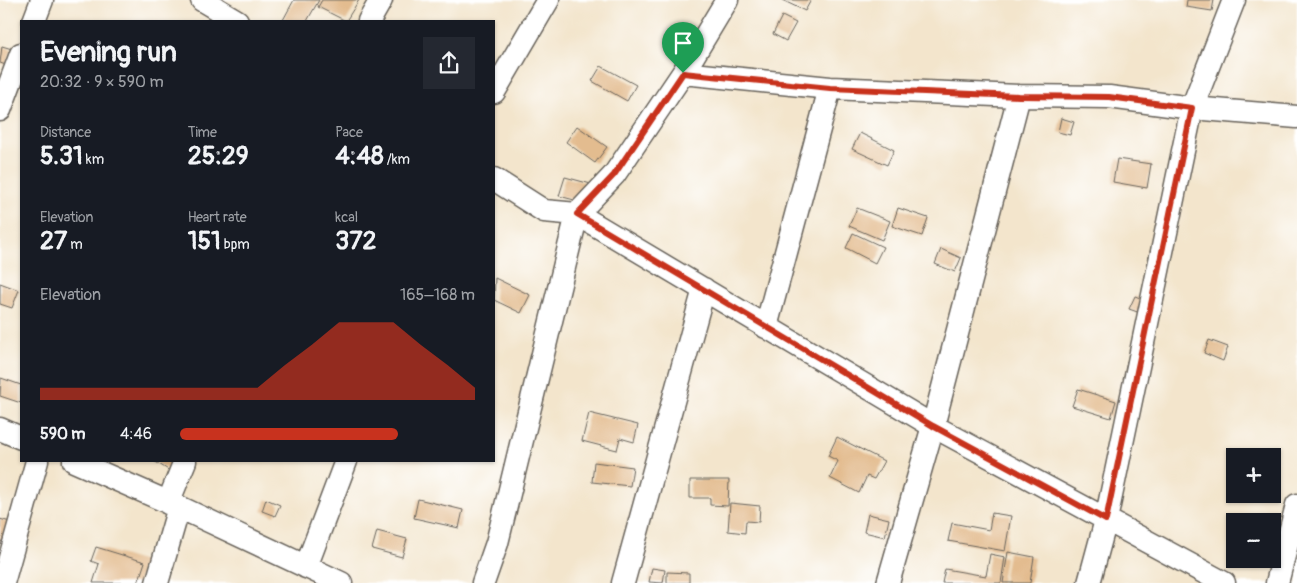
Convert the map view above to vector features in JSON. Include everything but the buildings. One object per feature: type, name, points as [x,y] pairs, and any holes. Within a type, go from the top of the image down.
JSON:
[{"type":"street","points":[[34,20],[42,0]]},
{"type":"street","points":[[370,20],[381,0]]},
{"type":"street","points":[[495,90],[548,0]]},
{"type":"street","points":[[483,583],[497,543],[577,214],[614,175],[683,73],[726,0]]},
{"type":"street","points":[[1089,583],[1106,520],[1192,108],[1234,0]]},
{"type":"street","points":[[205,6],[235,20]]},
{"type":"street","points":[[0,110],[20,57]]},
{"type":"street","points":[[683,73],[830,88],[1019,96],[1109,97],[1192,108],[1297,117]]},
{"type":"street","points":[[766,327],[830,88]]},
{"type":"street","points":[[888,583],[933,426],[1019,96]]},
{"type":"street","points":[[495,180],[544,211],[577,214],[933,426],[1224,583]]},
{"type":"street","points":[[623,583],[704,289]]},
{"type":"street","points":[[0,429],[20,438]]},
{"type":"street","points":[[4,583],[37,462]]},
{"type":"street","points":[[76,462],[174,505],[337,582]]},
{"type":"street","points":[[158,583],[185,462]]},
{"type":"street","points":[[306,567],[346,462]]},
{"type":"street","points":[[1277,583],[1297,505]]},
{"type":"route","points":[[683,73],[830,88],[1019,96],[1109,97],[1192,108],[1106,520],[933,426],[577,214],[614,175],[683,73]]}]
